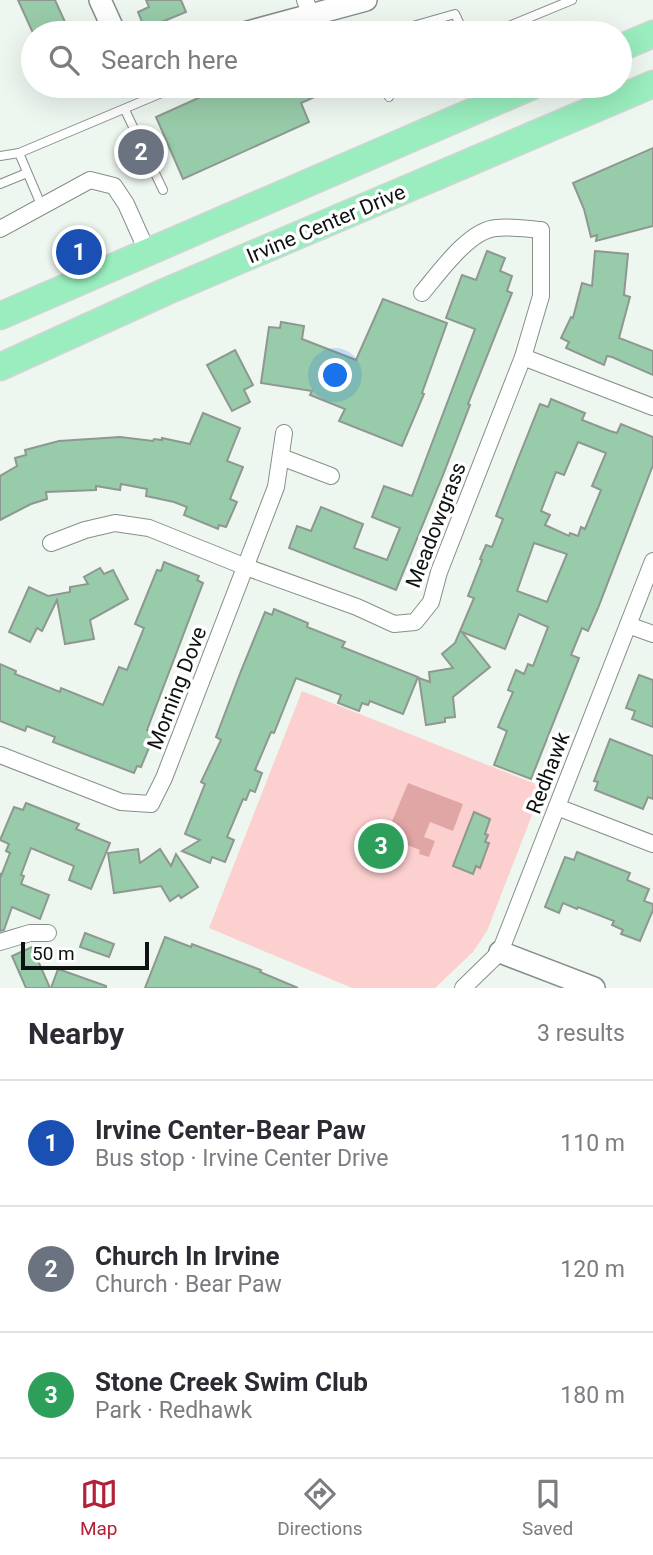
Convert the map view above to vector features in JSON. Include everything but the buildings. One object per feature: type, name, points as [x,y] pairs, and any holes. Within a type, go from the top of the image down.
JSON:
[{"type":"main road","points":[[632,43],[653,34]]},
{"type":"main road","name":"Irvine Center Drive","points":[[632,93],[653,84]]},
{"type":"main road","points":[[0,316],[482,98]]},
{"type":"main road","name":"Irvine Center Drive","points":[[0,367],[167,292],[620,98]]},
{"type":"street","points":[[100,0],[110,21]]},
{"type":"street","points":[[274,21],[308,7],[366,0]]},
{"type":"street","points":[[0,229],[90,180],[114,187],[126,204],[147,251]]},
{"type":"street","name":"Meadowgrass","points":[[51,543],[85,530],[114,523],[149,528],[357,607],[394,624],[415,622],[430,601],[523,357],[541,296],[541,230],[493,228],[479,234],[466,244],[422,293]]},
{"type":"street","points":[[523,357],[653,407]]},
{"type":"street","name":"Morning Dove","points":[[2,760],[121,802],[150,804],[164,778],[276,487],[284,433]]},
{"type":"street","points":[[281,457],[331,476]]},
{"type":"street","name":"Redhawk","points":[[463,988],[500,952],[653,561]]},
{"type":"street","points":[[628,625],[653,634]]},
{"type":"street","points":[[557,807],[653,844]]},
{"type":"street","points":[[0,942],[30,933],[48,933]]},
{"type":"street","points":[[500,952],[594,988]]},
{"type":"lane","points":[[521,21],[572,0]]},
{"type":"lane","points":[[430,21],[455,14],[458,21]]},
{"type":"lane","points":[[0,156],[19,153],[151,98]]},
{"type":"lane","points":[[125,110],[163,190]]},
{"type":"lane","points":[[19,153],[42,207]]},
{"type":"lane","points":[[0,184],[27,173]]},
{"type":"shaded area","points":[[302,691],[543,787],[487,931],[473,952],[435,988],[352,988],[209,928]]},
{"type":"shaded area","points":[[408,783],[463,804],[453,831],[430,822],[424,837],[435,841],[429,857],[419,854],[420,850],[384,836]]},
{"type":"place","name":"Church In Irvine","points":[[141,152]]},
{"type":"place","name":"Irvine Center-Bear Paw","points":[[79,252]]},
{"type":"place","name":"Stone Creek Swim Club","points":[[381,846]]}]
